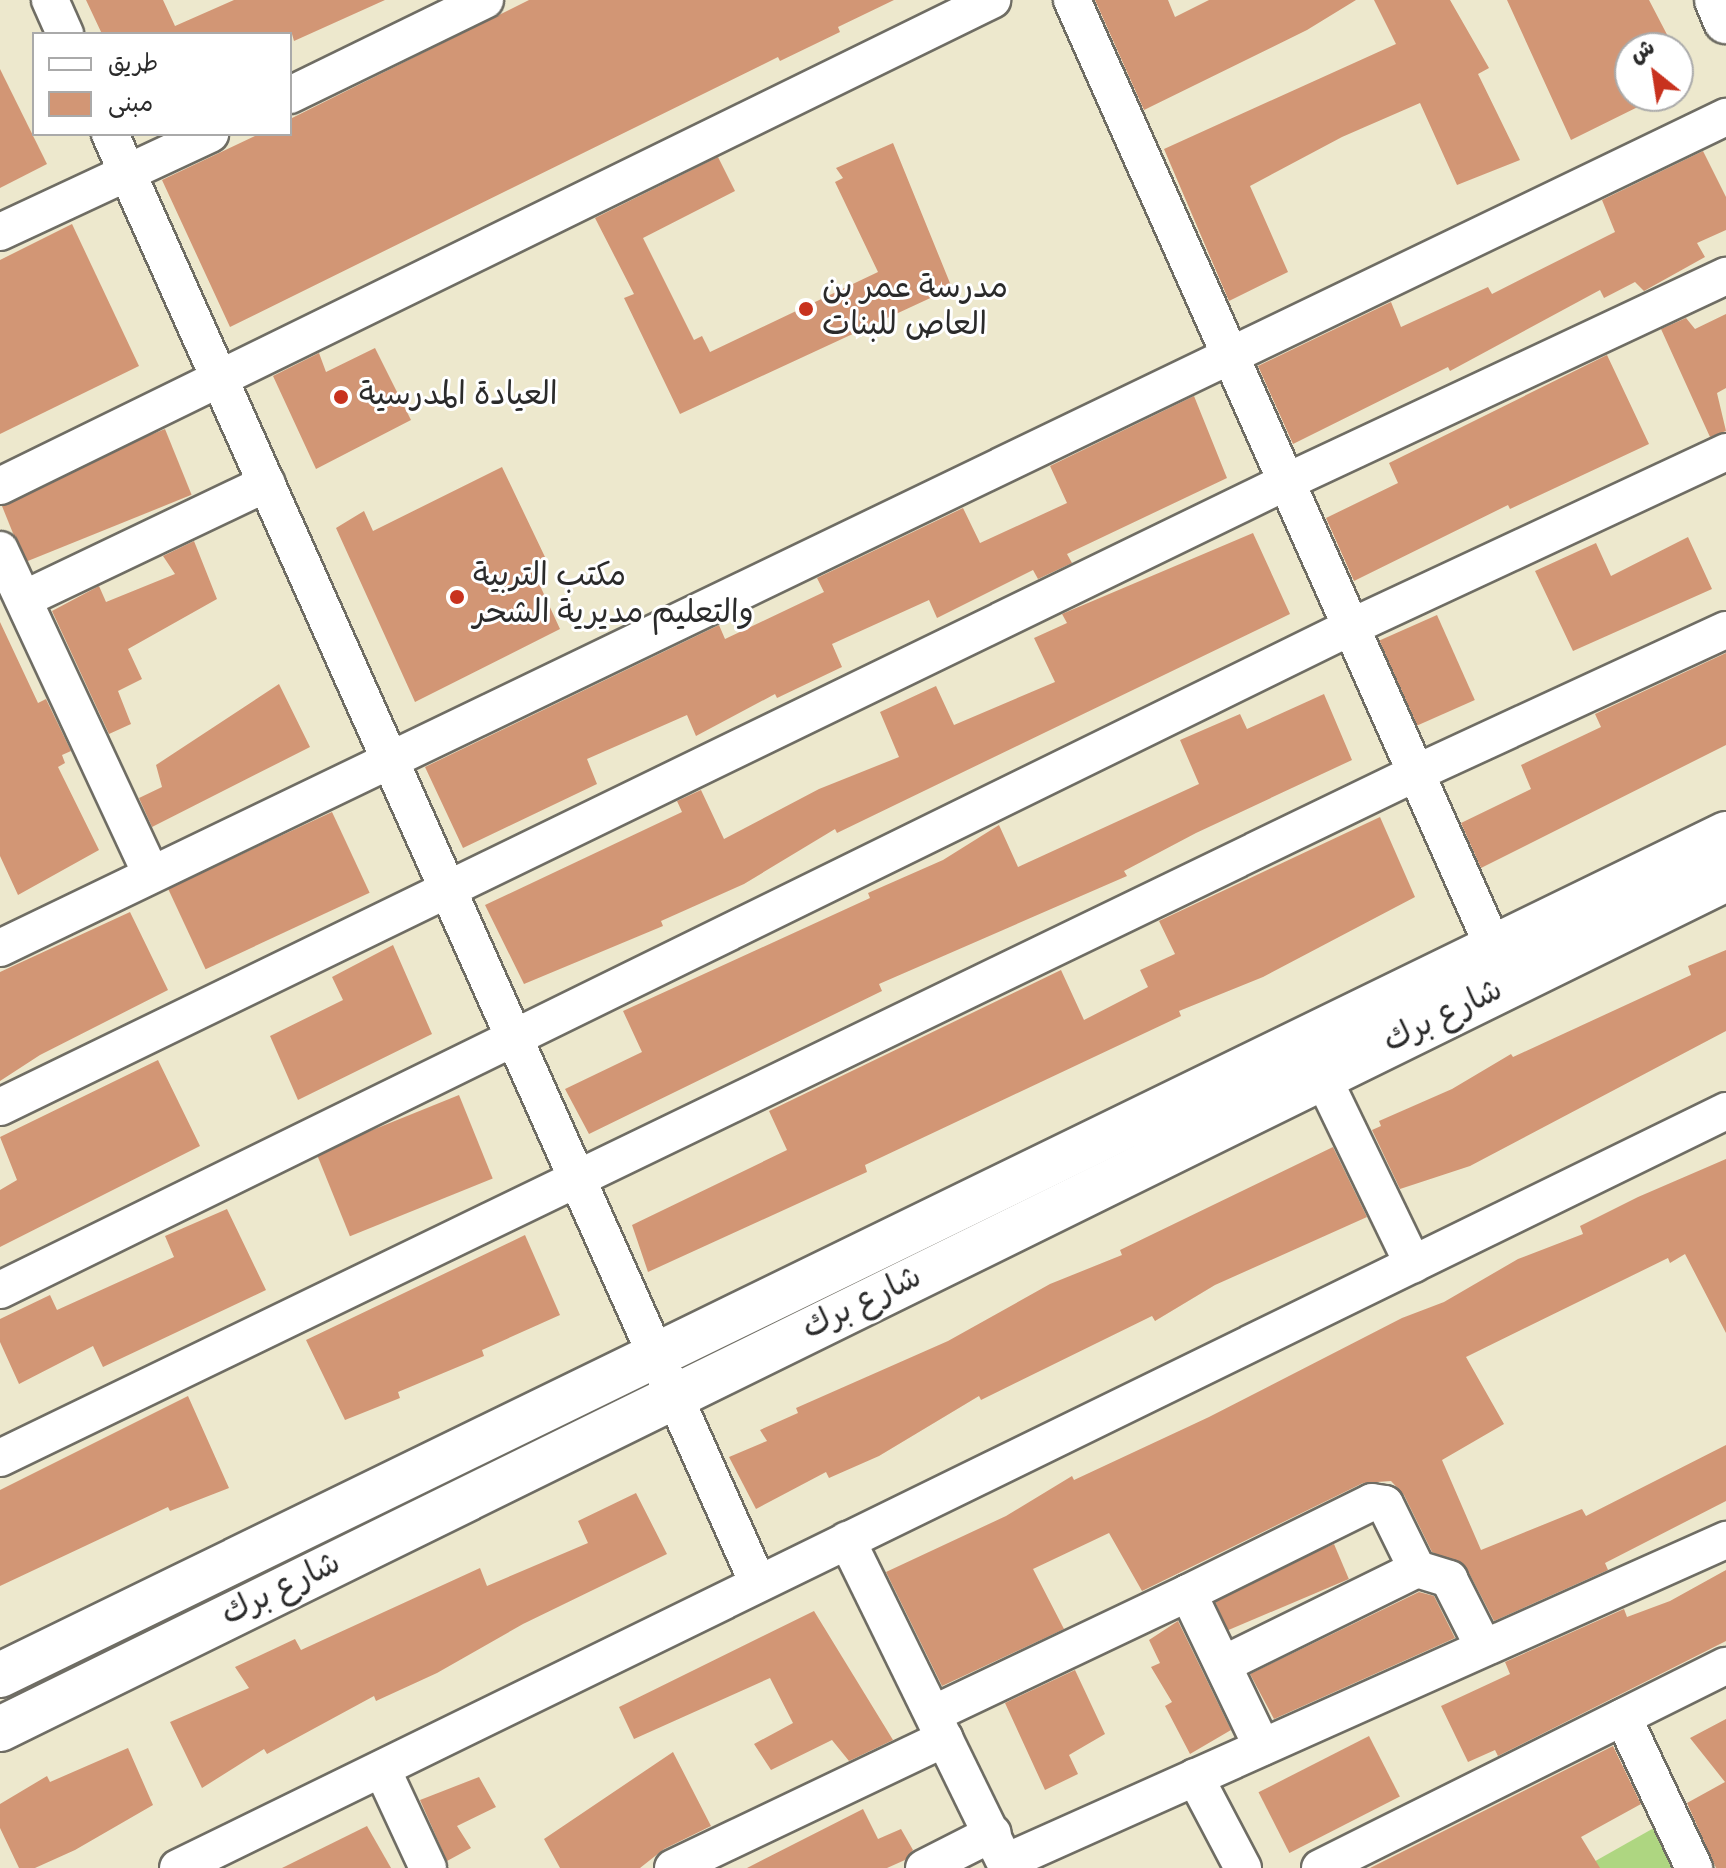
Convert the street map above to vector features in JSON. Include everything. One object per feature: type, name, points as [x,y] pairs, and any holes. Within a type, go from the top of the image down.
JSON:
[{"type":"main road","points":[[1717,0],[1726,21]]},
{"type":"main road","name":"شارع برك","points":[[0,1675],[1492,944],[1726,834]]},
{"type":"main road","name":"شارع برك","points":[[0,1729],[1726,879]]},
{"type":"street","points":[[50,0],[64,32]]},
{"type":"street","points":[[292,94],[485,0]]},
{"type":"street","points":[[0,486],[992,0]]},
{"type":"street","points":[[1072,0],[1492,944]]},
{"type":"street","points":[[0,948],[389,756],[1726,117]]},
{"type":"street","points":[[111,136],[758,1583]]},
{"type":"street","points":[[0,232],[206,136]]},
{"type":"street","points":[[0,1107],[1286,482],[1726,276]]},
{"type":"street","points":[[0,1290],[1351,627],[1726,452]]},
{"type":"street","points":[[24,599],[267,483]]},
{"type":"street","points":[[0,550],[151,874]]},
{"type":"street","points":[[0,1458],[1416,773],[1726,630]]},
{"type":"street","points":[[1323,1078],[1413,1264]]},
{"type":"street","points":[[178,1868],[1726,1111]]},
{"type":"street","points":[[673,1868],[1188,1593],[1372,1502],[1385,1504],[1417,1569]]},
{"type":"street","points":[[847,1540],[1002,1854]]},
{"type":"street","points":[[924,1868],[1002,1854],[1195,1777],[1726,1540]]},
{"type":"street","points":[[1224,1664],[1417,1569],[1449,1579],[1484,1648]]},
{"type":"street","points":[[1188,1593],[1262,1747]]},
{"type":"street","points":[[1320,1868],[1726,1666]]},
{"type":"street","points":[[1623,1717],[1694,1868]]},
{"type":"street","points":[[382,1769],[428,1868]]},
{"type":"street","points":[[1195,1777],[1243,1868]]},
{"type":"green space","points":[[1668,1820],[1688,1868],[1583,1868]]},
{"type":"building","points":[[86,0],[163,0],[175,26],[234,0],[385,0],[294,41],[292,32],[101,32]]},
{"type":"building","points":[[529,0],[894,0],[838,27],[840,32],[780,61],[778,57],[230,327],[162,180],[255,136],[292,136],[292,118]]},
{"type":"building","points":[[1095,0],[1168,0],[1175,17],[1209,0],[1356,0],[1307,30],[1144,110]]},
{"type":"building","points":[[1374,0],[1450,0],[1489,68],[1478,74],[1520,160],[1457,185],[1420,103],[1342,137],[1250,186],[1288,272],[1229,301],[1164,149],[1396,44]]},
{"type":"building","points":[[1507,0],[1649,0],[1666,32],[1614,32],[1614,112],[1628,112],[1571,140]]},
{"type":"building","points":[[0,69],[47,164],[0,188]]},
{"type":"building","points":[[893,143],[952,288],[680,414],[624,298],[634,294],[595,218],[718,157],[735,191],[643,238],[694,340],[702,336],[710,352],[878,272],[835,182],[843,178],[836,168]]},
{"type":"building","points":[[1703,151],[1726,197],[1726,230],[1697,243],[1705,257],[1644,291],[1635,282],[1604,298],[1600,290],[1450,371],[1448,367],[1293,444],[1258,366],[1391,302],[1401,327],[1488,287],[1492,294],[1615,232],[1602,200]]},
{"type":"building","points":[[72,224],[139,366],[0,434],[0,260]]},
{"type":"building","points":[[1726,314],[1726,388],[1717,393],[1726,431],[1710,437],[1661,329],[1686,318],[1695,329]]},
{"type":"building","name":"العيادة المدرسية","points":[[375,348],[411,420],[316,469],[273,376],[319,353],[326,372]]},
{"type":"building","points":[[1607,355],[1649,444],[1510,509],[1508,505],[1354,581],[1326,518],[1398,483],[1389,463]]},
{"type":"building","points":[[1194,396],[1227,478],[1067,554],[1072,563],[1038,579],[1033,570],[937,618],[929,600],[832,644],[842,667],[777,698],[775,694],[696,736],[687,715],[587,759],[597,784],[463,848],[425,767],[719,625],[725,639],[824,592],[817,578],[963,508],[980,543],[1067,503],[1050,466]]},
{"type":"building","points":[[165,429],[192,495],[25,562],[0,496]]},
{"type":"building","name":"مكتب التربية والتعليم مديرية الشحر","points":[[502,467],[545,557],[531,566],[560,629],[415,702],[336,528],[364,511],[373,531]]},
{"type":"building","points":[[1253,533],[1290,614],[837,833],[835,829],[744,884],[661,921],[663,926],[524,984],[485,905],[682,812],[677,801],[701,790],[724,839],[819,789],[899,757],[880,712],[936,686],[954,725],[1055,682],[1034,638],[1067,623],[1062,614]]},
{"type":"building","points":[[1688,537],[1712,589],[1573,651],[1535,571],[1596,543],[1611,576]]},
{"type":"building","points":[[194,541],[217,599],[128,649],[142,679],[118,691],[131,724],[109,734],[52,611],[99,586],[106,602],[175,574],[163,556]]},
{"type":"building","points":[[1437,615],[1475,700],[1417,726],[1379,641]]},
{"type":"building","points":[[0,622],[38,703],[46,699],[71,751],[62,755],[65,763],[58,767],[99,850],[18,895],[0,856]]},
{"type":"building","points":[[1726,653],[1726,745],[1481,868],[1461,823],[1531,789],[1521,765],[1601,727],[1595,714]]},
{"type":"building","points":[[279,684],[310,747],[152,827],[139,798],[162,787],[156,765]]},
{"type":"building","points":[[1324,694],[1352,760],[1196,833],[1124,871],[1127,876],[879,984],[882,991],[589,1134],[565,1089],[642,1052],[623,1011],[870,898],[868,893],[943,860],[999,825],[1018,867],[1199,784],[1180,740],[1240,714],[1247,729]]},
{"type":"building","points":[[332,812],[370,893],[206,969],[168,888]]},
{"type":"building","points":[[1380,817],[1415,897],[1263,977],[1179,1011],[1181,1016],[865,1165],[867,1172],[648,1272],[632,1225],[787,1150],[769,1111],[1061,970],[1084,1020],[1148,987],[1140,970],[1175,954],[1159,921]]},
{"type":"building","points":[[130,912],[168,990],[40,1055],[0,1081],[0,972]]},
{"type":"building","points":[[393,945],[432,1034],[298,1100],[270,1036],[343,1000],[332,977]]},
{"type":"building","points":[[1726,950],[1726,1031],[1470,1166],[1400,1189],[1372,1130],[1381,1126],[1379,1121],[1452,1089],[1511,1054],[1513,1057],[1691,975],[1688,966]]},
{"type":"building","points":[[158,1060],[200,1146],[0,1247],[0,1190],[17,1180],[0,1137]]},
{"type":"building","points":[[459,1095],[493,1178],[350,1236],[316,1153]]},
{"type":"building","points":[[1333,1147],[1367,1217],[1215,1285],[1155,1321],[1152,1316],[981,1400],[979,1396],[879,1456],[829,1478],[826,1472],[756,1509],[729,1457],[767,1441],[760,1430],[798,1413],[796,1408],[948,1341],[1050,1284],[1122,1255],[1120,1250]]},
{"type":"building","points":[[1726,1159],[1726,1333],[1685,1254],[1670,1263],[1668,1258],[1466,1357],[1504,1424],[1442,1460],[1481,1550],[1582,1509],[1586,1516],[1726,1445],[1726,1501],[1605,1563],[1608,1570],[1494,1621],[1467,1569],[1432,1552],[1404,1495],[1391,1481],[1363,1483],[1142,1591],[1109,1533],[1033,1569],[1064,1629],[942,1686],[886,1572],[1006,1516],[1072,1476],[1074,1480],[1209,1417],[1402,1318],[1444,1302],[1518,1259],[1583,1234],[1580,1226],[1638,1197]]},
{"type":"building","points":[[227,1209],[266,1290],[103,1367],[93,1346],[19,1384],[0,1342],[0,1319],[50,1295],[57,1310],[174,1257],[165,1236]]},
{"type":"building","points":[[525,1235],[560,1315],[482,1350],[484,1356],[398,1392],[400,1398],[345,1420],[306,1340]]},
{"type":"building","points":[[188,1396],[229,1488],[170,1511],[168,1507],[0,1586],[0,1490]]},
{"type":"building","points":[[636,1493],[667,1554],[523,1624],[437,1673],[376,1701],[374,1696],[267,1754],[264,1749],[202,1788],[170,1722],[249,1688],[235,1667],[295,1639],[301,1650],[480,1568],[487,1586],[588,1543],[578,1521]]},
{"type":"building","points":[[1334,1544],[1349,1579],[1227,1631],[1212,1596]]},
{"type":"building","points":[[1726,1570],[1726,1641],[1498,1756],[1495,1750],[1468,1762],[1441,1706],[1510,1674],[1505,1662],[1624,1609],[1627,1617],[1670,1601]]},
{"type":"building","points":[[1419,1592],[1434,1596],[1455,1638],[1274,1719],[1250,1674]]},
{"type":"building","points":[[814,1611],[893,1740],[849,1761],[832,1740],[771,1770],[754,1744],[793,1723],[770,1678],[634,1739],[619,1707]]},
{"type":"building","points":[[1178,1621],[1231,1730],[1190,1754],[1165,1706],[1172,1702],[1151,1667],[1160,1663],[1149,1640]]},
{"type":"building","points":[[1075,1670],[1105,1734],[1069,1755],[1078,1774],[1045,1790],[1005,1703]]},
{"type":"building","points":[[1726,1719],[1726,1868],[1716,1868],[1687,1803],[1725,1782],[1690,1738]]},
{"type":"building","points":[[1369,1736],[1400,1797],[1289,1853],[1259,1792]]},
{"type":"building","points":[[1613,1746],[1641,1804],[1581,1837],[1600,1868],[1370,1868]]},
{"type":"building","points":[[128,1748],[153,1805],[75,1850],[35,1868],[19,1868],[0,1828],[0,1804],[47,1776],[50,1782]]},
{"type":"building","points":[[673,1752],[711,1826],[664,1849],[640,1868],[560,1868],[544,1839]]},
{"type":"building","points":[[479,1777],[496,1807],[457,1826],[471,1848],[447,1861],[420,1800]]},
{"type":"building","points":[[863,1809],[878,1839],[901,1829],[913,1850],[905,1860],[887,1868],[747,1868]]},
{"type":"building","points":[[367,1826],[391,1868],[282,1868]]},
{"type":"place","name":"مدرسة عمر بن العاص للبنات","points":[[806,309]]},
{"type":"place","name":"العيادة المدرسية","points":[[341,397]]},
{"type":"place","name":"مكتب التربية والتعليم مديرية الشحر","points":[[457,597]]}]
